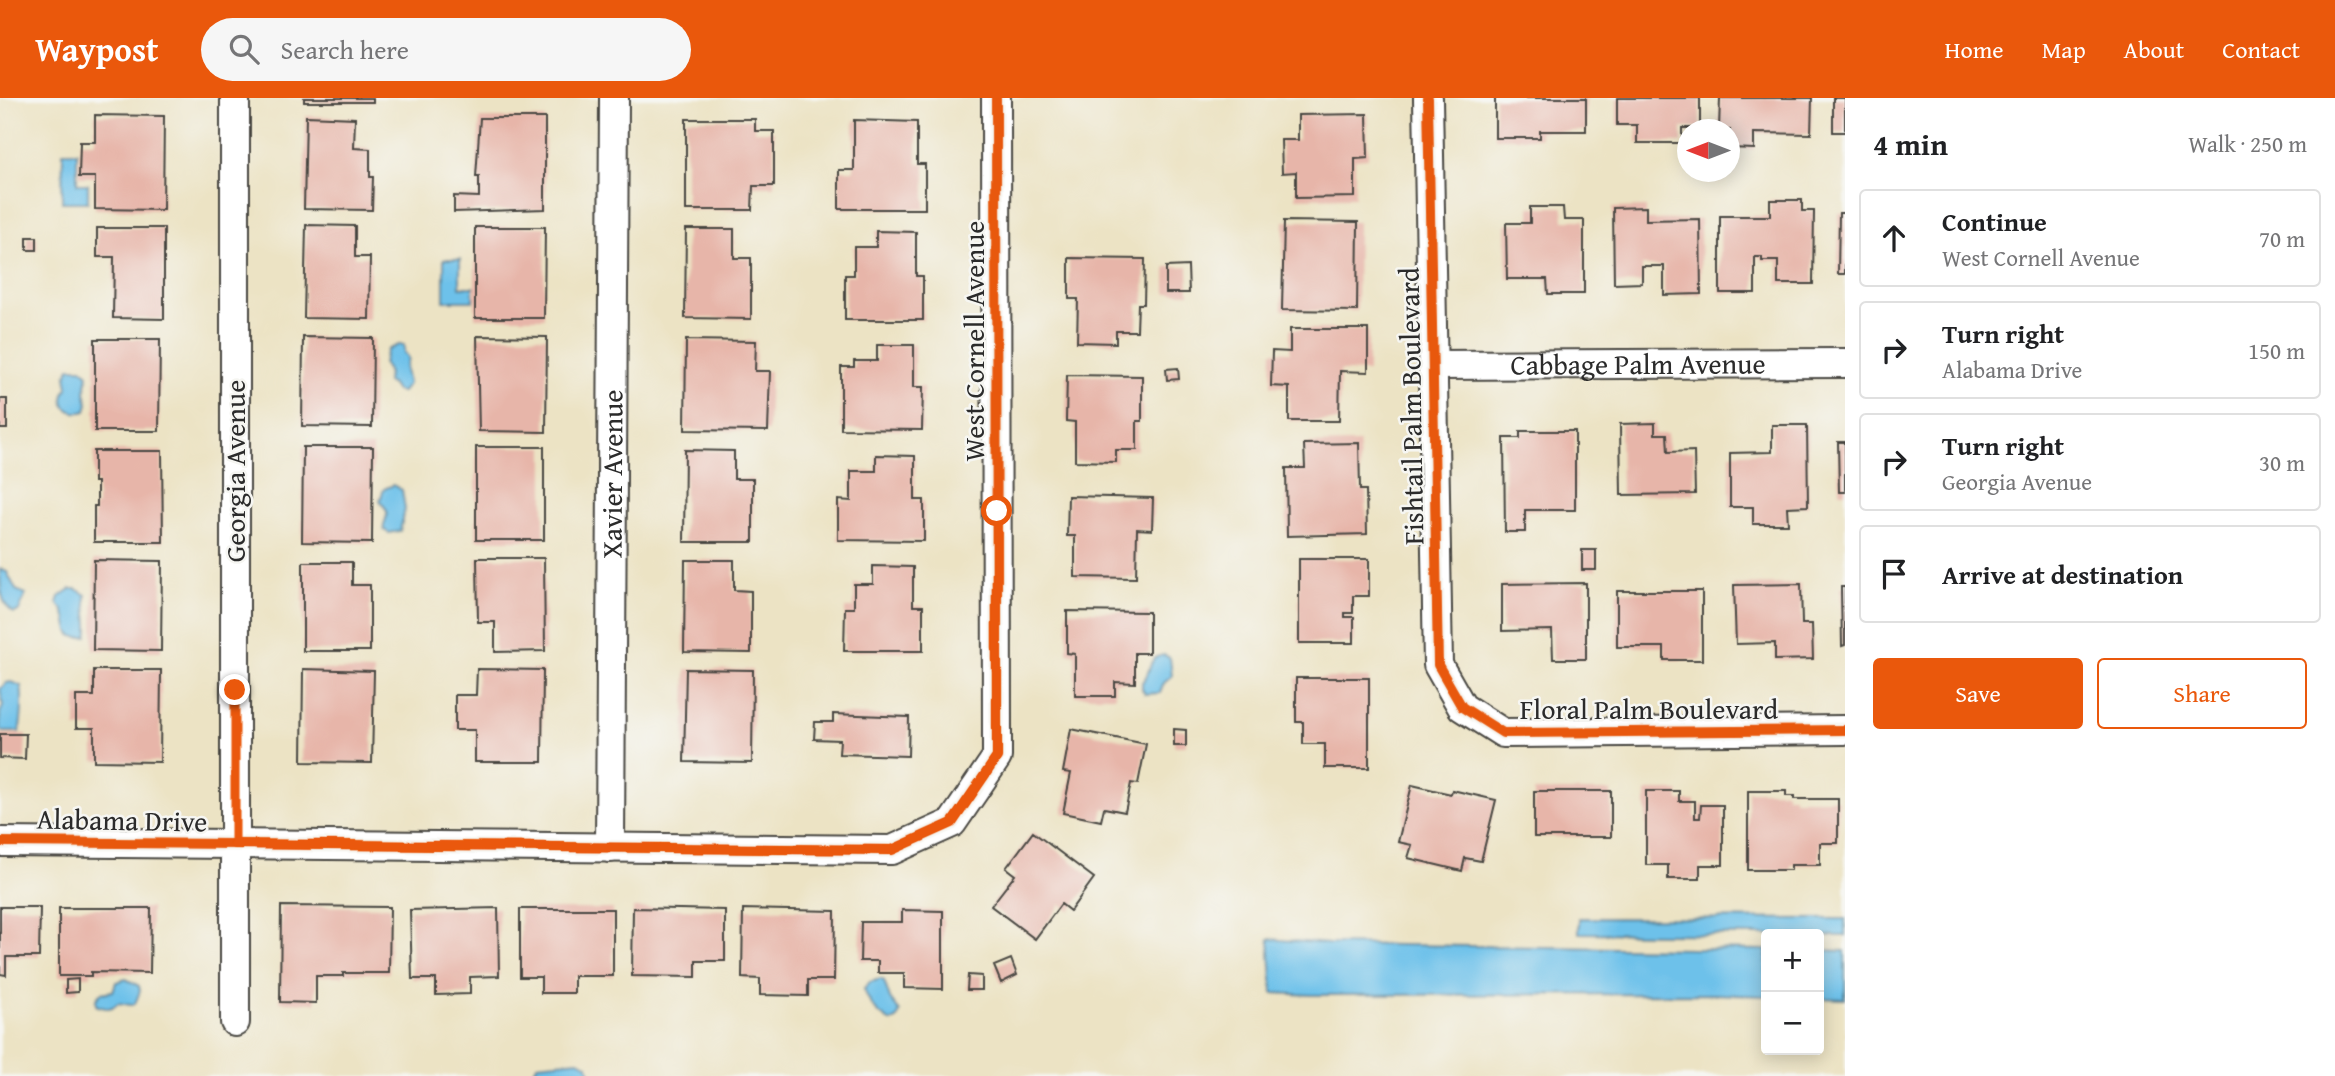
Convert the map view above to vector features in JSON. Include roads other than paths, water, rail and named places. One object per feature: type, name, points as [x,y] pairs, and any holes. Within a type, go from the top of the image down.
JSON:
[{"type":"street","name":"Georgia Avenue","points":[[234,1022],[235,98]]},
{"type":"street","name":"Xavier Avenue","points":[[610,848],[614,98]]},
{"type":"street","name":"West Cornell Avenue","points":[[952,823],[997,757],[996,98]]},
{"type":"street","name":"Fishtail Palm Boulevard","points":[[1429,98],[1438,664],[1462,707]]},
{"type":"street","name":"Cabbage Palm Avenue","points":[[1432,365],[1845,363]]},
{"type":"street","name":"Floral Palm Boulevard","points":[[1462,707],[1503,733],[1845,730]]},
{"type":"street","name":"Alabama Drive","points":[[0,842],[892,850],[952,823]]},
{"type":"water","points":[[63,152],[77,152],[77,184],[88,184],[88,202],[62,202]]},
{"type":"water","points":[[444,259],[460,259],[460,287],[473,287],[473,301],[444,301]]},
{"type":"water","points":[[404,345],[404,353],[408,358],[405,370],[408,384],[402,392],[396,391],[387,383],[388,371],[383,363],[387,350]]},
{"type":"water","points":[[70,368],[81,368],[88,374],[86,411],[74,412],[64,403],[63,398],[68,387],[66,376]]},
{"type":"water","points":[[393,485],[402,490],[405,509],[400,531],[389,533],[384,530],[387,512],[380,500],[384,489]]},
{"type":"water","points":[[0,569],[7,572],[16,590],[26,594],[19,611],[14,613],[3,600]]},
{"type":"water","points":[[71,589],[86,595],[87,636],[71,634],[66,617],[57,603],[59,597]]},
{"type":"water","points":[[1158,656],[1170,658],[1172,676],[1164,683],[1160,693],[1145,694],[1142,682],[1152,662]]},
{"type":"water","points":[[12,682],[21,686],[20,727],[19,732],[4,732],[0,730],[0,713],[3,706],[0,689],[6,683]]},
{"type":"water","points":[[1579,918],[1845,919],[1845,936],[1824,936],[1824,929],[1761,929],[1761,935],[1579,933]]},
{"type":"water","points":[[1269,939],[1329,944],[1761,950],[1761,996],[1273,993]]},
{"type":"water","points":[[1824,950],[1845,951],[1845,999],[1824,998]]},
{"type":"water","points":[[126,979],[139,986],[135,1004],[118,1003],[107,1008],[96,1005],[96,999],[101,993],[113,991],[116,982]]},
{"type":"water","points":[[881,979],[890,999],[900,1012],[897,1019],[891,1022],[874,1008],[864,989],[870,982]]},
{"type":"water","points":[[579,1060],[588,1065],[590,1076],[532,1076],[537,1064]]}]
